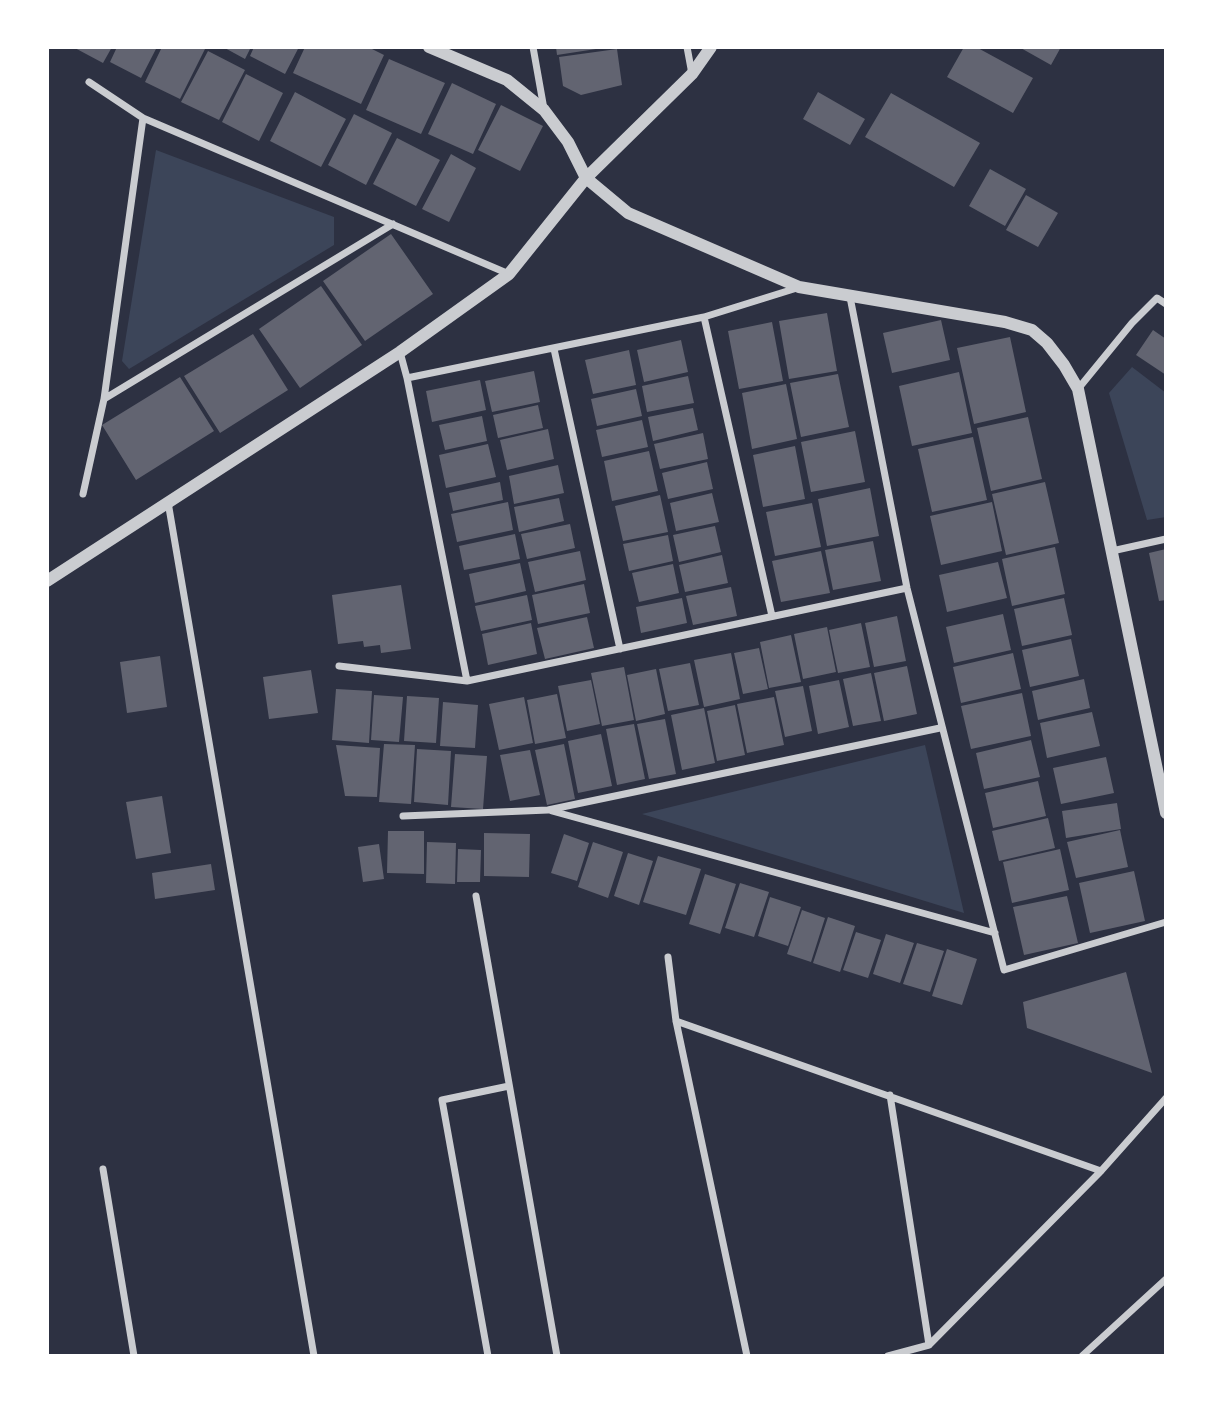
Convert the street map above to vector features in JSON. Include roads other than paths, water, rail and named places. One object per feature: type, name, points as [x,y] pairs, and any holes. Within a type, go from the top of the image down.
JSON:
[{"type":"street","points":[[429,47],[507,80],[544,110],[568,142],[586,178],[628,213],[799,287],[1005,322],[1032,330],[1064,365],[1078,389],[1166,813]]},
{"type":"street","points":[[533,47],[544,110]]},
{"type":"street","points":[[687,47],[692,74]]},
{"type":"street","points":[[47,581],[400,352],[509,274],[586,178],[692,74],[711,47]]},
{"type":"street","points":[[89,82],[143,118],[509,274]]},
{"type":"street","points":[[83,494],[104,399],[143,118]]},
{"type":"street","points":[[104,399],[393,224]]},
{"type":"street","points":[[407,378],[704,317],[799,287]]},
{"type":"street","points":[[850,297],[907,589],[940,728],[1004,970],[1166,922]]},
{"type":"street","points":[[1078,389],[1132,323],[1163,300]]},
{"type":"street","points":[[704,317],[772,616]]},
{"type":"street","points":[[554,349],[620,649]]},
{"type":"street","points":[[400,352],[467,681]]},
{"type":"street","points":[[168,501],[314,1356]]},
{"type":"street","points":[[1112,551],[1166,538]]},
{"type":"street","points":[[339,666],[467,681],[907,589]]},
{"type":"street","points":[[403,816],[548,810],[940,728]]},
{"type":"street","points":[[548,810],[995,933]]},
{"type":"street","points":[[476,896],[557,1356]]},
{"type":"street","points":[[668,957],[676,1021],[747,1356]]},
{"type":"street","points":[[676,1021],[1101,1171]]},
{"type":"street","points":[[488,1356],[442,1100],[509,1086]]},
{"type":"street","points":[[890,1095],[929,1345]]},
{"type":"street","points":[[888,1356],[929,1345],[1101,1171],[1166,1098]]},
{"type":"street","points":[[103,1169],[134,1356]]},
{"type":"street","points":[[1082,1356],[1166,1279]]}]
